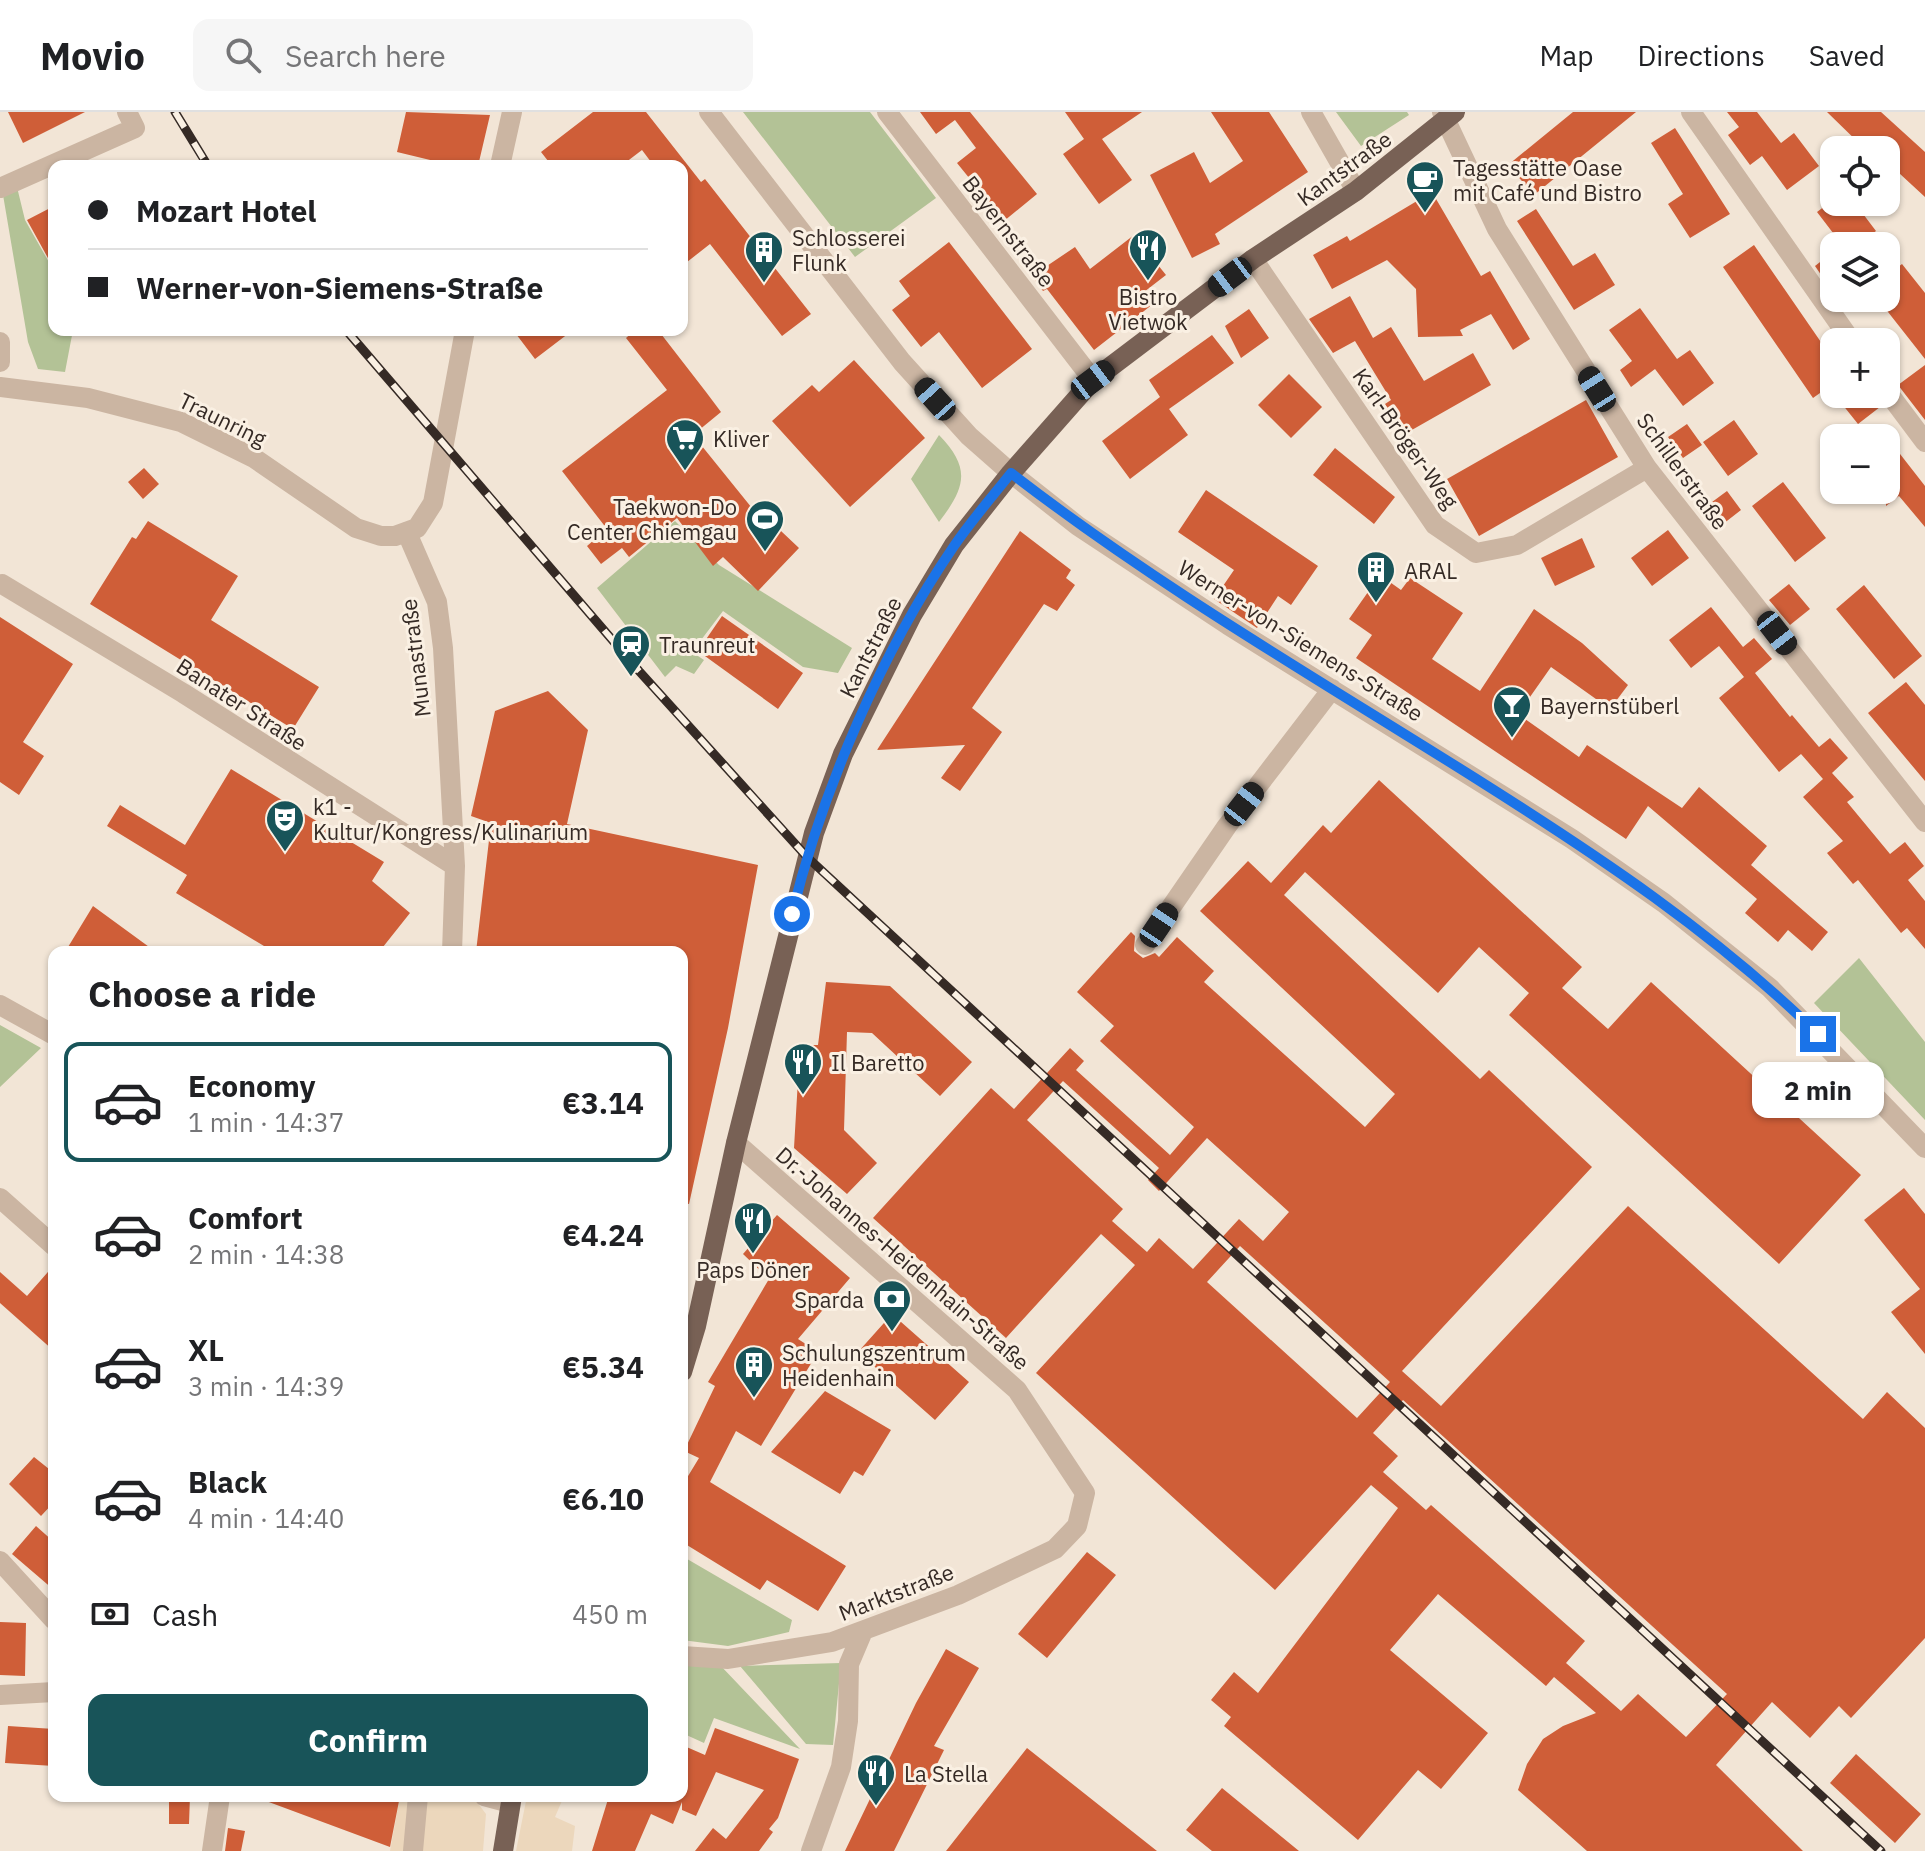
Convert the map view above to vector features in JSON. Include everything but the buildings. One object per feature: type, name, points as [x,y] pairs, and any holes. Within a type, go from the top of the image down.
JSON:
[{"type":"main road","name":"Kantstraße","points":[[688,1352],[803,868],[843,754],[912,615],[954,545],[1011,473],[1093,380],[1253,259],[1356,191],[1449,115]]},
{"type":"main road","points":[[503,1851],[511,1802]]},
{"type":"street","points":[[63,160],[135,128],[127,112]]},
{"type":"street","points":[[501,160],[512,112]]},
{"type":"street","name":"Werner-von-Siemens-Straße","points":[[709,112],[902,362],[969,436],[1011,473],[1078,526],[1572,839],[1664,903],[1770,988],[1925,1148]]},
{"type":"street","name":"Bayernstraße","points":[[887,112],[1093,380]]},
{"type":"street","points":[[1311,112],[1356,191]]},
{"type":"street","points":[[1691,112],[1842,328]]},
{"type":"street","name":"Schillerstraße","points":[[1449,115],[1497,229],[1647,468],[1925,822]]},
{"type":"street","points":[[0,188],[48,167]]},
{"type":"street","name":"Karl-Bröger-Weg","points":[[1253,259],[1435,525],[1476,553],[1517,545],[1647,468]]},
{"type":"street","points":[[407,533],[424,521],[433,503],[464,336]]},
{"type":"street","points":[[0,342],[0,362]]},
{"type":"street","name":"Traunring","points":[[0,387],[88,398],[181,422],[254,458],[356,528],[381,536],[407,533]]},
{"type":"street","points":[[1900,408],[1925,442]]},
{"type":"street","name":"Munastraße","points":[[407,533],[437,602],[443,648],[455,866],[452,946]]},
{"type":"street","name":"Banater Straße","points":[[2,584],[183,693],[455,866]]},
{"type":"street","points":[[1145,945],[1227,826],[1332,689]]},
{"type":"street","points":[[0,1005],[48,1032]]},
{"type":"street","name":"Dr.-Johannes-Heidenhain-Straße","points":[[736,1143],[1017,1390],[1085,1493]]},
{"type":"street","points":[[0,1198],[48,1241]]},
{"type":"street","name":"Marktstraße","points":[[688,1656],[728,1659],[832,1642],[958,1595],[1055,1549],[1077,1526],[1085,1493]]},
{"type":"street","points":[[0,1561],[48,1613]]},
{"type":"street","points":[[811,1851],[841,1767],[848,1721],[849,1664],[863,1631]]},
{"type":"street","points":[[0,1695],[48,1692]]},
{"type":"street","points":[[212,1851],[219,1802]]},
{"type":"street","points":[[413,1851],[417,1802]]},
{"type":"green space","points":[[743,112],[870,112],[936,198],[855,257]]},
{"type":"green space","points":[[1336,112],[1407,112],[1409,115],[1361,146]]},
{"type":"green space","points":[[16,183],[25,220],[48,260],[48,336],[72,336],[65,372],[38,369],[28,342],[2,189]]},
{"type":"green space","points":[[939,435],[956,458],[961,478],[955,498],[939,522],[911,479]]},
{"type":"green space","points":[[675,521],[719,565],[852,648],[838,673],[803,667],[723,611],[692,652],[704,660],[694,674],[676,666],[665,677],[597,588]]},
{"type":"green space","points":[[1859,958],[1925,1042],[1925,1120],[1814,1003]]},
{"type":"green space","points":[[0,1025],[41,1048],[0,1087]]},
{"type":"green space","points":[[688,1559],[792,1620],[789,1632],[728,1646],[688,1641]]},
{"type":"green space","points":[[688,1661],[719,1664],[800,1749],[714,1718],[704,1743],[688,1736]]},
{"type":"green space","points":[[841,1663],[833,1745],[806,1744],[740,1666]]},
{"type":"shaded area","points":[[399,1802],[477,1802],[486,1814],[483,1851],[390,1851]]},
{"type":"shaded area","points":[[526,1802],[561,1802],[555,1817],[575,1826],[572,1851],[516,1851]]},
{"type":"railway","points":[[175,112],[204,160]]},
{"type":"railway","points":[[351,336],[639,671],[807,857],[1881,1851]]},
{"type":"place","name":"Tagesstätte Oase mit Café und Bistro","points":[[1425,214]]},
{"type":"place","name":"Bistro Vietwok","points":[[1148,282]]},
{"type":"place","name":"Schlosserei Flunk","points":[[764,284]]},
{"type":"place","name":"Kliver","points":[[685,472]]},
{"type":"place","name":"Taekwon-Do Center Chiemgau","points":[[765,553]]},
{"type":"place","name":"ARAL","points":[[1376,604]]},
{"type":"place","name":"Traunreut","points":[[631,678]]},
{"type":"place","name":"Bayernstüberl","points":[[1512,739]]},
{"type":"place","name":"k1 - Kultur/Kongress/Kulinarium","points":[[285,853]]},
{"type":"place","name":"Il Baretto","points":[[803,1096]]},
{"type":"place","name":"Paps Döner","points":[[753,1255]]},
{"type":"place","name":"Sparda","points":[[892,1333]]},
{"type":"place","name":"Schulungszentrum Heidenhain","points":[[754,1399]]},
{"type":"place","name":"La Stella","points":[[876,1807]]},
{"type":"route","points":[[792,914],[814,833],[843,754],[912,615],[954,545],[1011,473],[1078,526],[1228,625],[1572,839],[1718,945],[1770,988],[1818,1034]]}]
